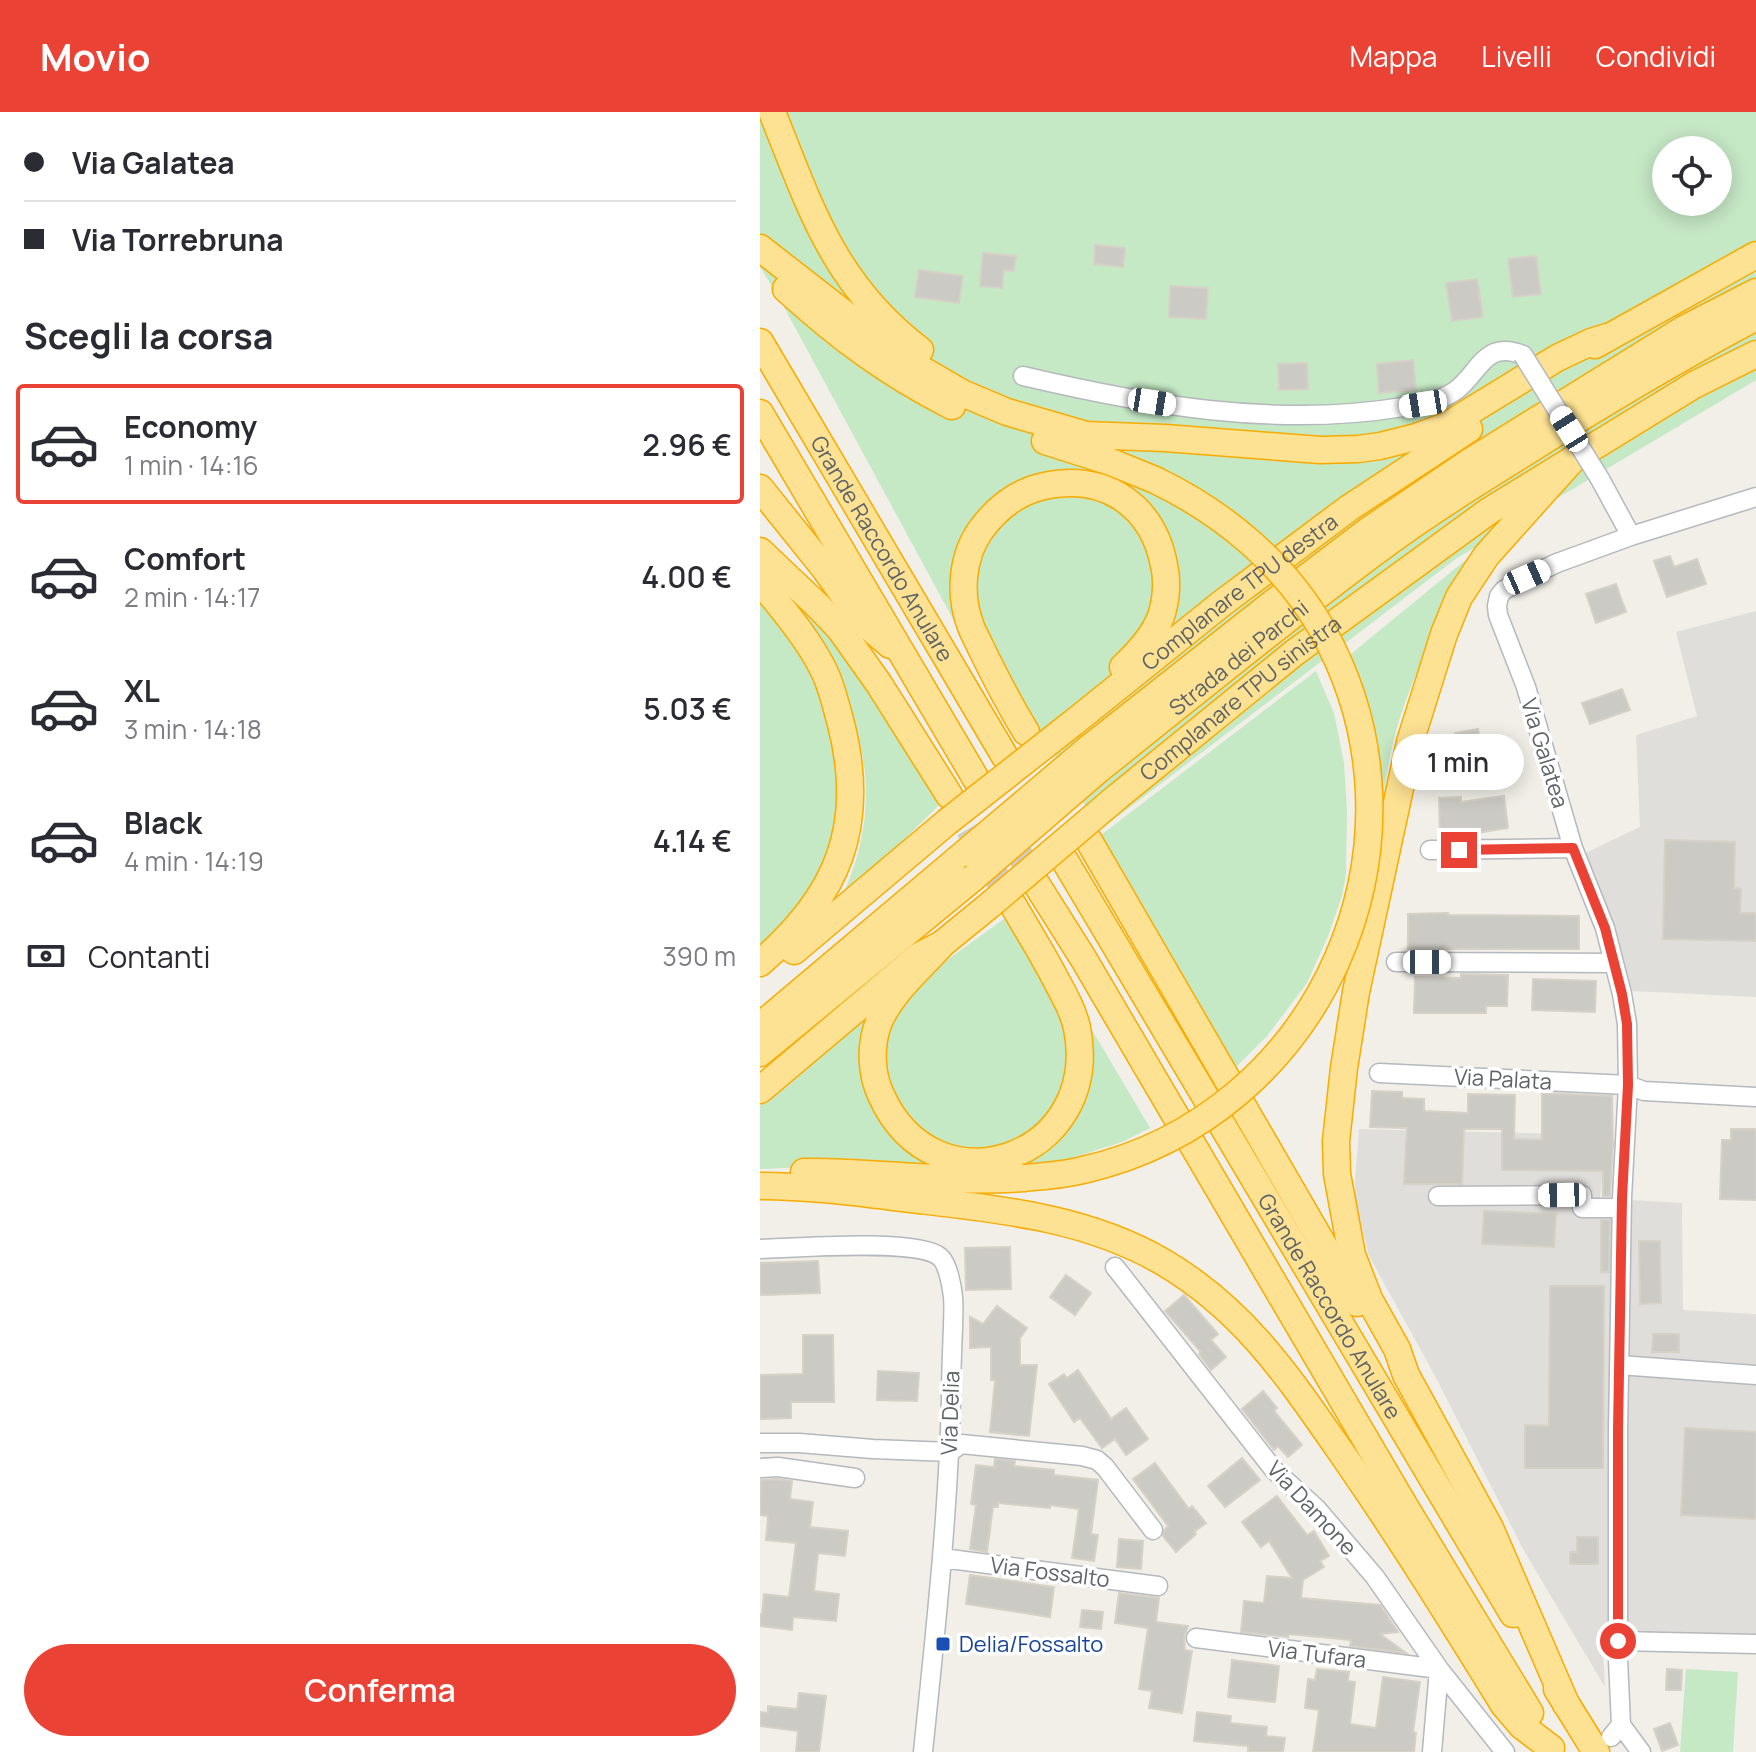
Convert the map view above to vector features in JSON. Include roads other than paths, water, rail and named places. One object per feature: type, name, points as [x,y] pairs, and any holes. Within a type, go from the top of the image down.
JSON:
[{"type":"highway","points":[[772,112],[803,193],[828,246],[861,294],[903,337],[967,381],[1011,402],[1089,425],[1165,438]]},
{"type":"highway","points":[[760,248],[883,343],[962,393],[1007,412],[1086,435],[1320,450],[1390,444],[1446,426],[1557,358],[1607,337]]},
{"type":"highway","name":"Complanare TPU destra","points":[[760,979],[947,822],[1221,604],[1349,508],[1607,337],[1756,255]]},
{"type":"highway","points":[[760,266],[838,335],[919,389],[992,423],[1111,462],[1155,480],[1203,506],[1257,548],[1296,591],[1329,644],[1343,674],[1357,715],[1367,769],[1368,824],[1361,881],[1346,937],[1317,1000],[1263,1071],[1200,1122],[1135,1154],[1079,1171],[1024,1178],[953,1179],[814,1172],[760,1174]]},
{"type":"highway","name":"Strada dei Parchi","points":[[760,1053],[973,878],[1093,760],[1273,603],[1382,521],[1471,461],[1684,329],[1756,292]]},
{"type":"highway","name":"Strada dei Parchi","points":[[760,1026],[965,853],[1280,625],[1393,539],[1611,399],[1756,317]]},
{"type":"highway","name":"Grande Raccordo Anulare","points":[[760,342],[1004,755]]},
{"type":"highway","name":"Complanare TPU sinistra","points":[[760,1090],[919,956],[1002,904],[1117,797],[1294,653],[1489,511],[1694,385],[1756,354]]},
{"type":"highway","name":"Grande Raccordo Anulare","points":[[760,413],[976,779]]},
{"type":"highway","points":[[1566,1704],[1490,1528],[1406,1375],[1397,1349],[1369,1299],[1352,1255],[1337,1174],[1336,1141],[1356,992],[1410,742],[1444,634],[1459,597],[1486,556],[1572,460]]},
{"type":"highway","points":[[1026,732],[989,666],[970,624],[964,583],[967,559],[975,539],[989,518],[1003,505],[1038,486],[1082,483],[1122,497],[1149,525],[1163,559],[1166,576],[1161,616],[1152,635],[1101,687],[1082,716]]},
{"type":"highway","points":[[760,488],[862,621],[878,637],[903,654]]},
{"type":"highway","points":[[760,551],[840,629],[879,684],[949,795]]},
{"type":"highway","points":[[760,581],[809,644],[825,673],[848,751],[850,782],[844,843],[836,870],[804,921],[760,963]]},
{"type":"highway","points":[[1089,841],[1387,1355],[1406,1375]]},
{"type":"highway","name":"Grande Raccordo Anulare","points":[[1065,861],[1566,1704],[1609,1738]]},
{"type":"highway","name":"Grande Raccordo Anulare","points":[[1037,885],[1552,1750]]},
{"type":"highway","points":[[942,944],[896,994],[877,1026],[873,1069],[878,1090],[887,1108],[916,1142],[954,1160],[1002,1159],[1022,1152],[1041,1140],[1073,1098],[1079,1075],[1077,1030],[1072,1008],[1002,904]]},
{"type":"highway","points":[[760,1186],[930,1201],[1067,1223],[1118,1239],[1189,1279],[1250,1331],[1284,1371],[1363,1485],[1504,1705],[1522,1726],[1552,1750]]},
{"type":"street","points":[[1023,376],[1095,393],[1181,406],[1325,416],[1390,410],[1431,402],[1461,386],[1481,361],[1490,355],[1505,351],[1523,355],[1600,479],[1631,536]]},
{"type":"street","name":"Via Galatea","points":[[1609,1738],[1618,1641],[1621,1208],[1628,1085],[1627,1024],[1605,928],[1573,848],[1526,687],[1497,606],[1504,590],[1557,563],[1756,497]]},
{"type":"street","points":[[1430,850],[1573,848]]},
{"type":"street","points":[[1396,962],[1614,963]]},
{"type":"street","name":"Via Palata","points":[[1379,1073],[1628,1085],[1644,1091],[1756,1097]]},
{"type":"street","points":[[1438,1196],[1582,1195],[1582,1208],[1621,1208]]},
{"type":"street","name":"Via Delia","points":[[760,1249],[882,1246],[923,1249],[945,1263],[953,1297],[950,1452],[923,1752]]},
{"type":"street","name":"Via Damone","points":[[1115,1267],[1274,1470],[1317,1509],[1375,1577],[1439,1669],[1505,1752]]},
{"type":"street","points":[[1619,1365],[1756,1375]]},
{"type":"street","points":[[760,1443],[950,1452],[961,1444],[1093,1458],[1105,1467],[1153,1530]]},
{"type":"street","points":[[792,1469],[796,1443]]},
{"type":"street","points":[[760,1468],[778,1467],[855,1478]]},
{"type":"street","name":"Via Fossalto","points":[[942,1558],[1158,1586]]},
{"type":"street","name":"Via Tufara","points":[[1196,1638],[1439,1669]]},
{"type":"street","points":[[1618,1641],[1756,1644]]},
{"type":"street","points":[[1432,1752],[1439,1669]]},
{"type":"street","points":[[1609,1738],[1641,1752]]},
{"type":"tunnel","points":[[976,779],[1037,885]]},
{"type":"tunnel","points":[[949,795],[1013,905]]},
{"type":"place","name":"Delia/Fossalto","points":[[943,1644]]}]
